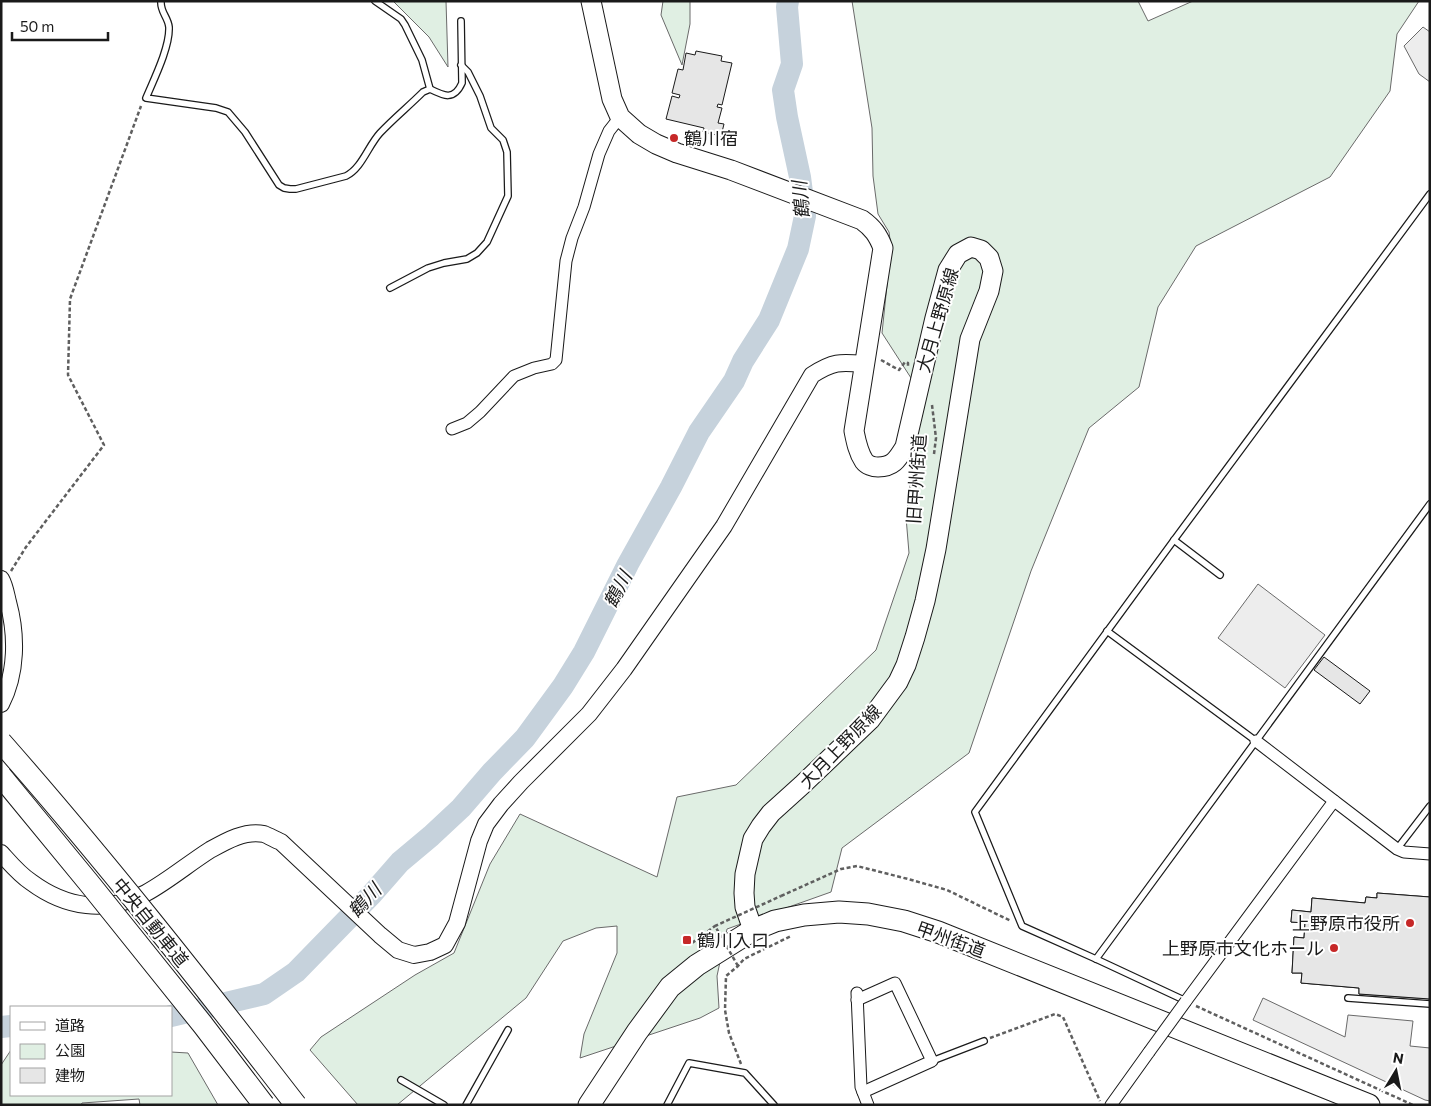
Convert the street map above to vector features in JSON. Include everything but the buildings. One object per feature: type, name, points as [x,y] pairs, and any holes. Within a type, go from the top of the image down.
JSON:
[{"type":"highway","name":"中央自動車道","points":[[1,742],[81,835],[296,1105]]},
{"type":"highway","name":"中央自動車道","points":[[1,776],[203,1025],[264,1105]]},
{"type":"highway","name":"甲州街道","points":[[589,1105],[637,1032],[670,987],[697,965],[752,930],[775,921],[804,915],[839,912],[868,914],[904,921],[956,940],[1368,1105]]},
{"type":"main road","name":"大月上野原線","points":[[591,1],[612,99],[620,117],[639,134],[656,144],[731,170],[862,220],[871,226],[878,235],[883,248],[854,431],[858,448],[865,463],[874,467],[887,467],[898,459],[905,448],[934,318],[948,270],[958,254],[972,247],[981,250],[989,258],[992,271],[988,291],[970,339],[936,549],[925,601],[906,665],[898,682],[870,720],[802,786],[771,813],[753,839],[745,874],[744,893],[745,907],[752,930]]},
{"type":"street","points":[[452,429],[467,423],[480,412],[514,376],[534,368],[552,364],[556,360],[566,260],[599,154],[609,131],[620,117]]},
{"type":"street","points":[[1,852],[16,870],[48,894],[66,902],[84,906],[100,906],[120,904],[145,893],[225,842],[244,834],[264,834],[281,842],[398,950],[414,954],[430,952],[444,945],[457,923],[479,841],[486,824],[521,782],[589,714],[624,669],[724,526],[812,375],[826,366],[865,358]]},
{"type":"street","points":[[1,704],[9,687],[12,674],[14,645],[11,612],[2,584]]},
{"type":"street","points":[[1256,741],[1397,849],[1404,852],[1430,854]]},
{"type":"street","points":[[1111,1105],[1334,801]]},
{"type":"street","points":[[863,1092],[932,1061],[895,983],[857,996],[861,1087],[868,1105]]},
{"type":"lane","points":[[161,1],[163,14],[168,20],[169,40],[146,98],[216,108],[228,112],[252,141],[279,185],[290,189],[350,174],[380,133],[423,92],[430,89]]},
{"type":"lane","points":[[375,1],[401,19],[405,24],[422,60],[430,89],[444,96],[451,95],[459,89],[462,83],[461,21]]},
{"type":"lane","points":[[390,288],[428,268],[467,259],[477,253],[487,242],[508,196],[506,152],[502,140],[491,128],[480,96],[468,72],[461,66]]},
{"type":"lane","points":[[1186,1002],[1022,926],[975,812],[1430,194]]},
{"type":"lane","points":[[1096,959],[1430,504]]},
{"type":"lane","points":[[1174,540],[1220,575]]},
{"type":"lane","points":[[1107,631],[1256,741]]},
{"type":"lane","points":[[1397,849],[1430,806]]},
{"type":"lane","points":[[1348,998],[1430,1004]]},
{"type":"lane","points":[[466,1105],[508,1030]]},
{"type":"lane","points":[[932,1061],[984,1041]]},
{"type":"lane","points":[[667,1105],[689,1063],[745,1073],[774,1105]]},
{"type":"lane","points":[[401,1080],[444,1105]]},
{"type":"path","points":[[2,584],[26,547],[104,445],[68,375],[70,299],[140,106],[146,98]]},
{"type":"path","points":[[865,358],[899,370],[905,362],[908,363]]},
{"type":"path","name":"旧甲州街道","points":[[932,403],[936,438],[934,456]]},
{"type":"path","points":[[692,943],[715,926],[842,869],[857,866],[947,890],[1022,926]]},
{"type":"path","points":[[715,926],[738,966]]},
{"type":"path","points":[[745,1073],[729,1033],[725,1010],[726,976],[744,959],[794,934]]},
{"type":"path","points":[[1186,1002],[1413,1105]]},
{"type":"path","points":[[984,1041],[1055,1014],[1063,1017],[1101,1105]]},
{"type":"green space","points":[[393,1],[446,1],[448,67],[429,37]]},
{"type":"green space","points":[[663,1],[690,1],[690,24],[682,65],[661,15]]},
{"type":"green space","points":[[852,1],[1138,1],[1148,21],[1193,1],[1419,1],[1397,34],[1390,91],[1330,177],[1196,246],[1158,307],[1139,387],[1089,428],[1031,571],[969,753],[842,848],[831,892],[727,929],[717,976],[719,1008],[700,1018],[580,1058],[584,1034],[617,953],[617,926],[596,928],[563,941],[526,998],[397,1105],[358,1105],[310,1050],[321,1037],[415,975],[454,953],[490,864],[520,814],[657,877],[677,797],[736,785],[876,650],[909,553],[906,517],[922,395],[882,333],[891,247],[889,232],[878,214],[873,176],[872,128]]},
{"type":"green space","points":[[10,1052],[10,1096],[172,1096],[172,1052],[188,1053],[218,1105],[140,1105],[139,1099],[82,1103],[81,1105],[1,1105],[1,1065]]},
{"type":"shaded area","points":[[1423,27],[1430,32],[1430,82],[1419,74],[1404,46]]},
{"type":"shaded area","points":[[1258,584],[1325,635],[1285,688],[1218,638]]},
{"type":"shaded area","points":[[1263,998],[1345,1037],[1348,1015],[1413,1021],[1410,1046],[1430,1048],[1430,1101],[1253,1020]]},
{"type":"waterway","name":"鶴川","points":[[172,1016],[264,994],[296,972],[372,894],[400,862],[461,808],[525,738],[563,686],[584,652],[628,564],[699,432],[734,381],[743,361],[769,320],[798,249],[805,216],[800,177],[783,90],[792,64],[788,1]]},
{"type":"waterway","name":"鶴川","points":[[1,1027],[10,1026]]},
{"type":"place","name":"鶴川宿","points":[[674,138]]},
{"type":"place","name":"上野原市役所","points":[[1410,923]]},
{"type":"place","name":"鶴川入口","points":[[687,940]]},
{"type":"place","name":"上野原市文化ホール","points":[[1334,948]]}]
